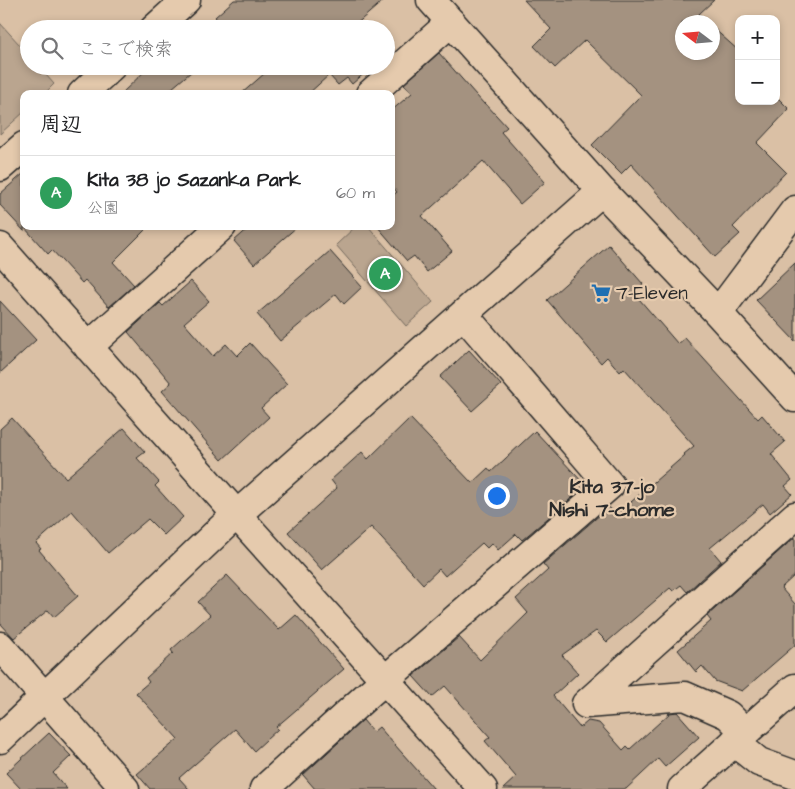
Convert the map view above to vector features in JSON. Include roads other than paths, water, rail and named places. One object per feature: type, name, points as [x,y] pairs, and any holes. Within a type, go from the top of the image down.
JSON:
[{"type":"street","points":[[164,20],[186,0]]},
{"type":"street","points":[[431,0],[602,191],[718,312],[795,398]]},
{"type":"street","points":[[395,72],[451,22]]},
{"type":"street","points":[[86,90],[102,75]]},
{"type":"street","points":[[374,90],[391,75]]},
{"type":"street","points":[[0,167],[20,150]]},
{"type":"street","points":[[0,739],[237,515],[602,191]]},
{"type":"street","points":[[718,312],[795,210]]},
{"type":"street","points":[[88,346],[218,230]]},
{"type":"street","points":[[0,247],[483,789]]},
{"type":"street","points":[[264,789],[385,680],[610,484],[463,314]]},
{"type":"street","points":[[795,516],[586,704],[685,696],[728,715],[740,737],[759,762],[795,775]]},
{"type":"street","points":[[0,646],[125,789]]},
{"type":"street","points":[[682,789],[795,688]]},
{"type":"place","name":"Kita 38 jo Sazanka Park","points":[[385,274]]},
{"type":"place","name":"7-Eleven","points":[[601,293]]},
{"type":"district","name":"Kita 37-jo Nishi 7-chome","points":[[612,498]]}]
